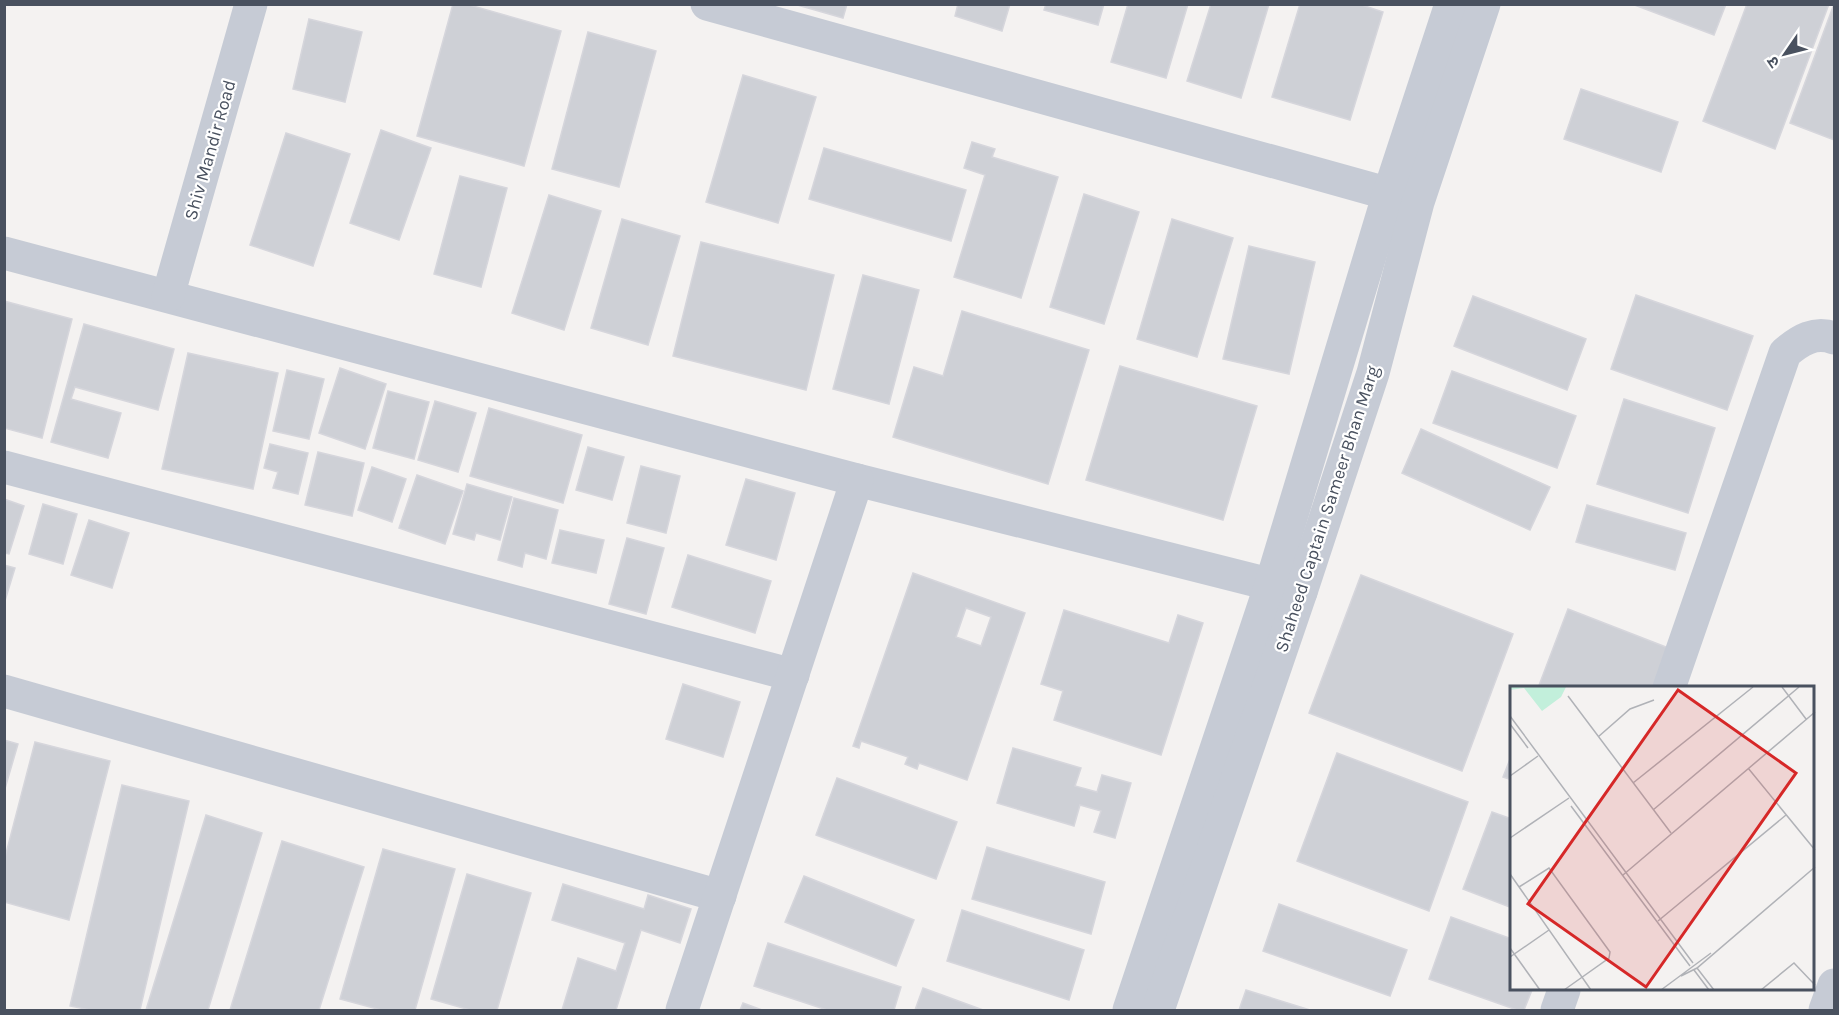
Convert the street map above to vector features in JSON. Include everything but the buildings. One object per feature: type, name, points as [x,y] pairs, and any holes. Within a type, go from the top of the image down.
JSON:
[{"type":"street","name":"Shiv Mandir Road","points":[[168,296],[251,4]]},
{"type":"street","points":[[707,4],[1403,198]]},
{"type":"street","name":"Shaheed Captain Sameer Bhan Marg","points":[[1129,1011],[1286,588],[1372,373],[1403,198],[1451,4]]},
{"type":"street","name":"Shaheed Captain Sameer Bhan Marg","points":[[1403,198],[1484,4]]},
{"type":"street","points":[[4,253],[857,480],[1286,588]]},
{"type":"street","points":[[1670,686],[1785,353],[1797,342],[1812,336],[1825,334],[1834,338]]},
{"type":"street","points":[[4,467],[793,675]]},
{"type":"street","points":[[682,1011],[857,480]]},
{"type":"street","name":"Shaheed Captain Sameer Bhan Marg","points":[[1158,1011],[1286,588]]},
{"type":"street","points":[[4,691],[720,896]]},
{"type":"street","points":[[1825,1011],[1834,985]]},
{"type":"street","points":[[1557,1011],[1564,991]]}]
